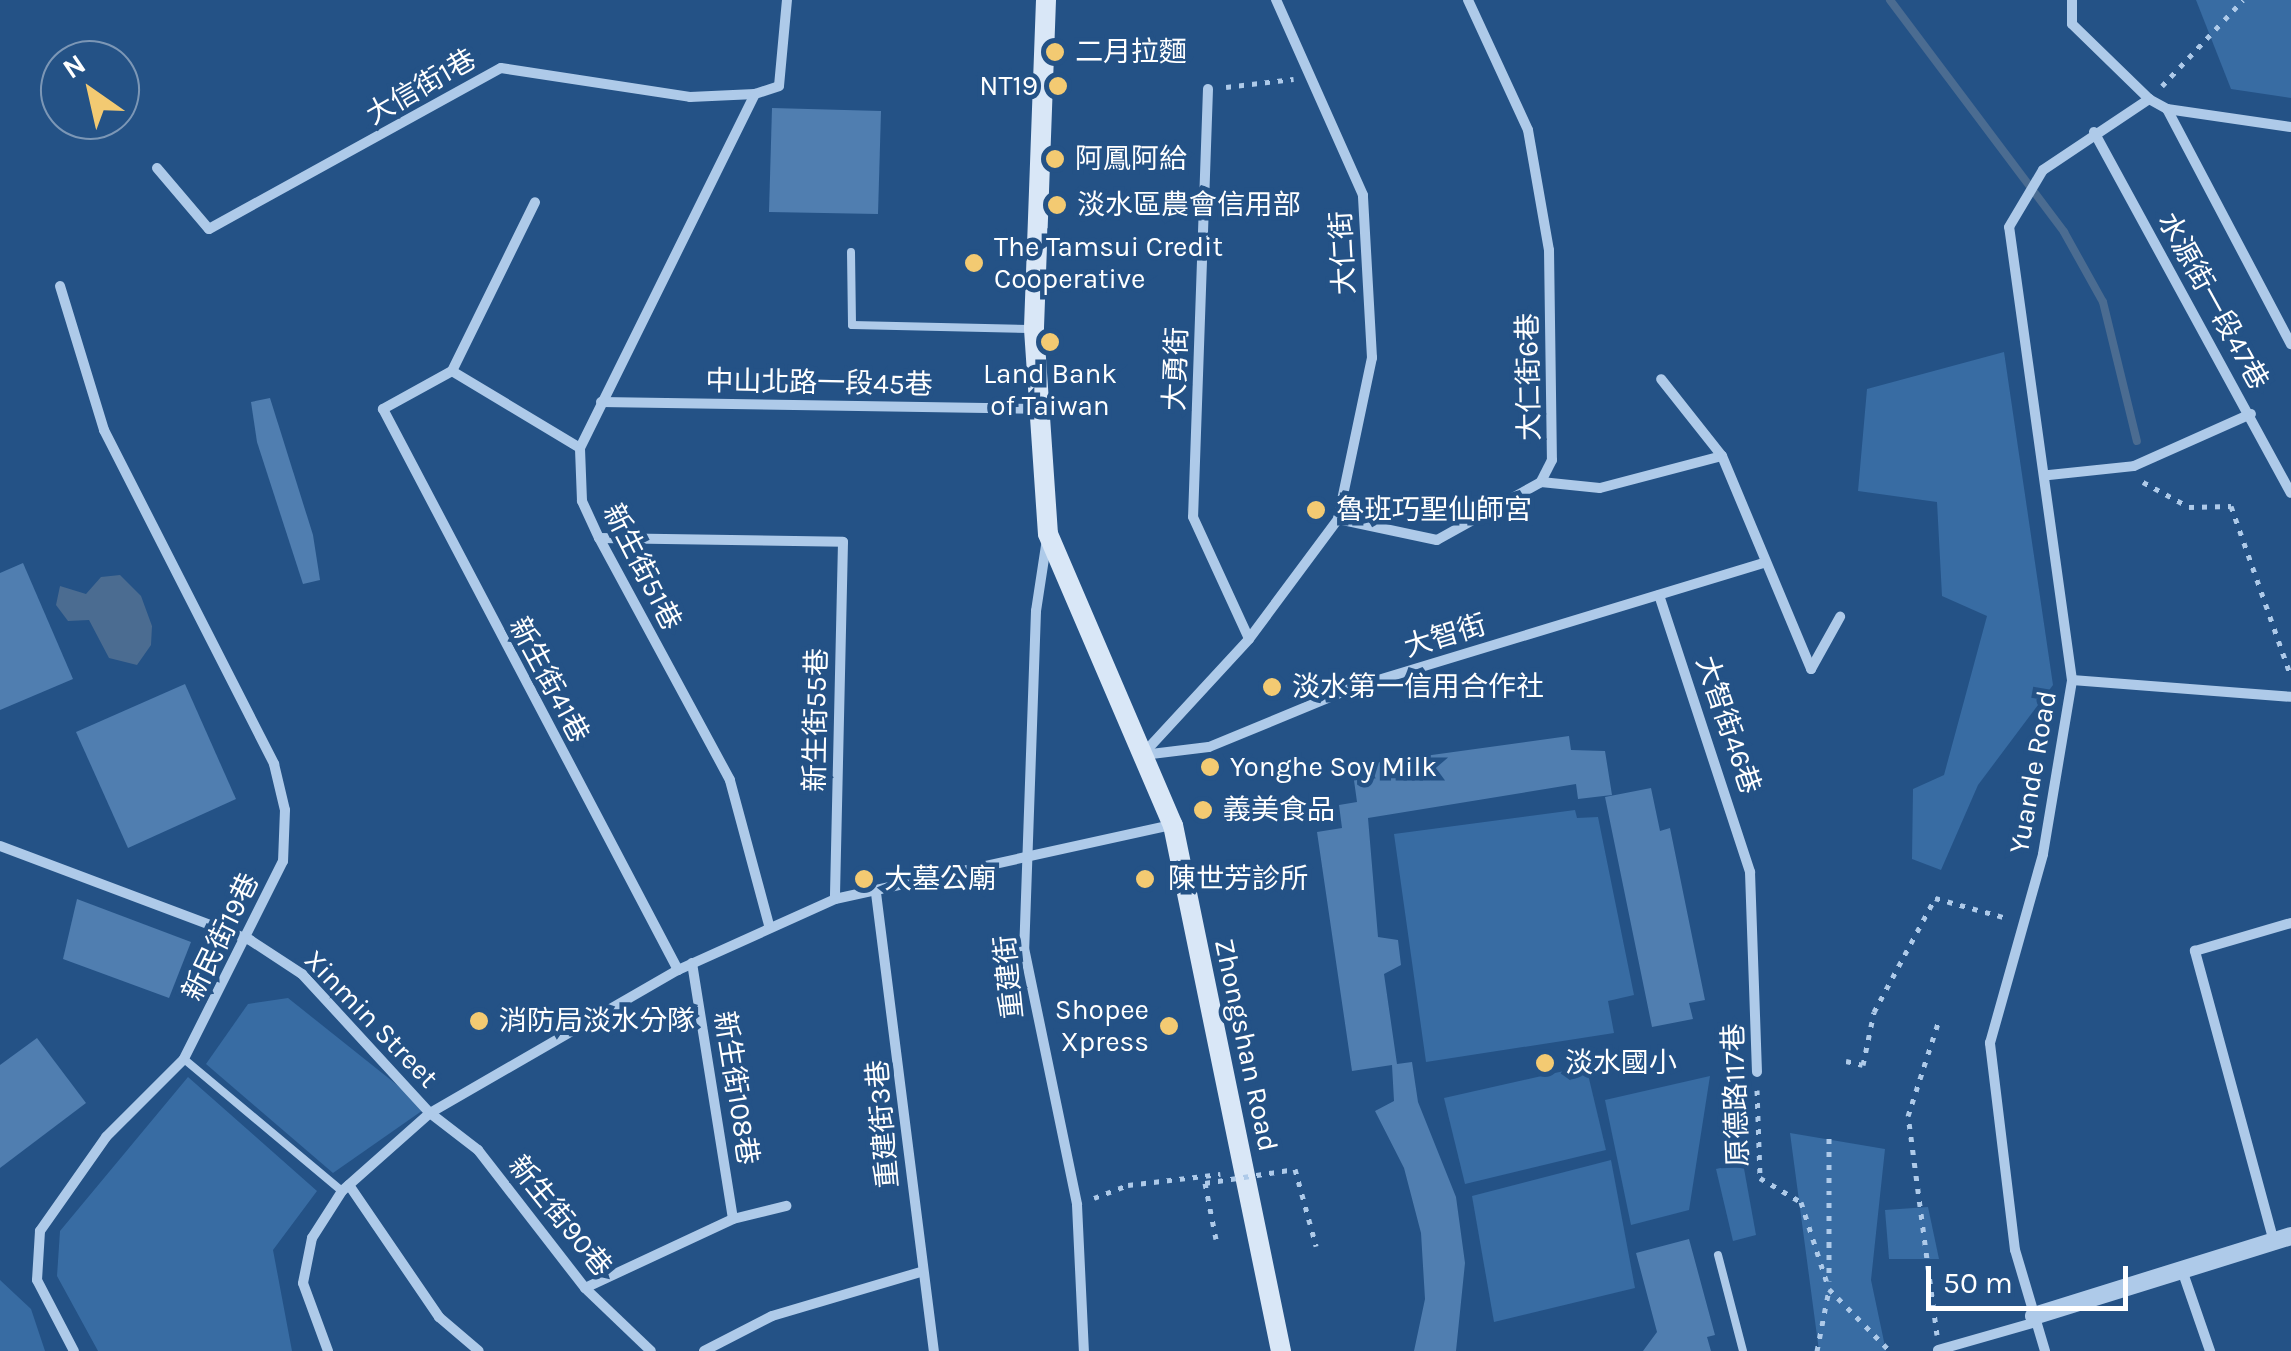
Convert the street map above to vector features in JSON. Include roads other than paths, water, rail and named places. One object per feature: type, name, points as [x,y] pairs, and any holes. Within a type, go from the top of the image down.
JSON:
[{"type":"main road","name":"Zhongshan Road","points":[[1046,0],[1034,329],[1036,409],[1048,534],[1173,825],[1281,1351]]},
{"type":"street","points":[[755,94],[779,86],[786,0]]},
{"type":"street","name":"大仁街","points":[[1142,755],[1249,640],[1338,519],[1372,358],[1363,195],[1276,0]]},
{"type":"street","name":"大仁街6巷","points":[[1468,0],[1528,130],[1550,250],[1552,460],[1541,482]]},
{"type":"street","points":[[2072,0],[2072,24],[2149,99],[2167,109],[2291,127]]},
{"type":"street","name":"大信街1巷","points":[[156,168],[209,229],[501,68],[690,97],[755,94]]},
{"type":"street","name":"大勇街","points":[[1208,89],[1193,517],[1249,640]]},
{"type":"street","name":"新生街51巷","points":[[755,94],[580,448],[582,500],[730,780],[769,925]]},
{"type":"street","name":"Yuande Road","points":[[2046,1351],[2015,1250],[1990,1043],[2024,923],[2072,680],[2049,475],[2010,227],[2043,170],[2094,132],[2149,99]]},
{"type":"street","points":[[2167,109],[2291,344]]},
{"type":"street","name":"水源街一段47巷","points":[[2094,132],[2291,493]]},
{"type":"street","points":[[534,202],[452,371],[580,448]]},
{"type":"street","name":"新民街19巷","points":[[60,286],[104,430],[274,764],[285,810],[283,861],[250,940],[184,1059],[106,1137],[40,1231],[37,1280],[74,1351]]},
{"type":"street","name":"新生街41巷","points":[[452,371],[383,409],[678,970]]},
{"type":"street","points":[[1661,379],[1722,456],[1763,562],[1811,669],[1840,618]]},
{"type":"street","name":"中山北路一段45巷","points":[[602,402],[1036,409]]},
{"type":"street","points":[[2049,475],[2134,466],[2250,414]]},
{"type":"street","points":[[1338,519],[1437,540],[1541,482],[1600,488],[1722,456]]},
{"type":"street","name":"重建街","points":[[1048,534],[1036,611],[1024,948],[1078,1205],[1084,1351]]},
{"type":"street","name":"新生街55巷","points":[[599,538],[843,542],[834,899]]},
{"type":"street","name":"大智街","points":[[1142,755],[1210,747],[1352,688],[1763,562]]},
{"type":"street","name":"大智街46巷","points":[[1659,594],[1750,872]]},
{"type":"street","points":[[2072,680],[2291,697]]},
{"type":"street","points":[[328,1351],[303,1283],[312,1238],[346,1188],[430,1113],[678,970],[769,925],[834,899],[876,893],[1029,852],[1173,825]]},
{"type":"street","name":"Xinmin Street","points":[[0,846],[250,940],[302,974],[430,1113]]},
{"type":"street","name":"原德路117巷","points":[[1750,872],[1757,1072]]},
{"type":"street","name":"重建街3巷","points":[[876,893],[898,1022],[921,1272],[934,1351]]},
{"type":"street","points":[[1938,1350],[2282,1239],[2195,952],[2291,923]]},
{"type":"street","name":"新生街108巷","points":[[692,963],[733,1220]]},
{"type":"street","name":"新生街90巷","points":[[430,1113],[478,1150],[584,1288],[651,1351]]},
{"type":"street","points":[[346,1188],[439,1317],[479,1351]]},
{"type":"street","points":[[584,1288],[733,1220],[786,1206]]},
{"type":"street","points":[[704,1351],[772,1316],[921,1272]]},
{"type":"street","points":[[2183,1273],[2210,1351]]},
{"type":"lane","points":[[851,252],[852,325],[1034,329]]},
{"type":"lane","points":[[184,1059],[346,1188]]},
{"type":"lane","points":[[1718,1255],[1743,1351]]},
{"type":"waterway","points":[[1890,0],[2064,232],[2103,302],[2137,441]]},
{"type":"place","name":"二月拉麵","points":[[1055,52]]},
{"type":"place","name":"NT19","points":[[1058,86]]},
{"type":"place","name":"阿鳳阿給","points":[[1055,159]]},
{"type":"place","name":"淡水區農會信用部","points":[[1057,205]]},
{"type":"place","name":"The Tamsui Credit Cooperative","points":[[974,263]]},
{"type":"place","name":"Land Bank of Taiwan","points":[[1050,342]]},
{"type":"place","name":"魯班巧聖仙師宮","points":[[1316,510]]},
{"type":"place","name":"淡水第一信用合作社","points":[[1272,687]]},
{"type":"place","name":"Yonghe Soy Milk","points":[[1210,767]]},
{"type":"place","name":"義美食品","points":[[1203,810]]},
{"type":"place","name":"大墓公廟","points":[[864,879]]},
{"type":"place","name":"陳世芳診所","points":[[1145,879]]},
{"type":"place","name":"消防局淡水分隊","points":[[479,1021]]},
{"type":"place","name":"Shopee Xpress","points":[[1169,1026]]},
{"type":"place","name":"淡水國小","points":[[1545,1063]]}]
